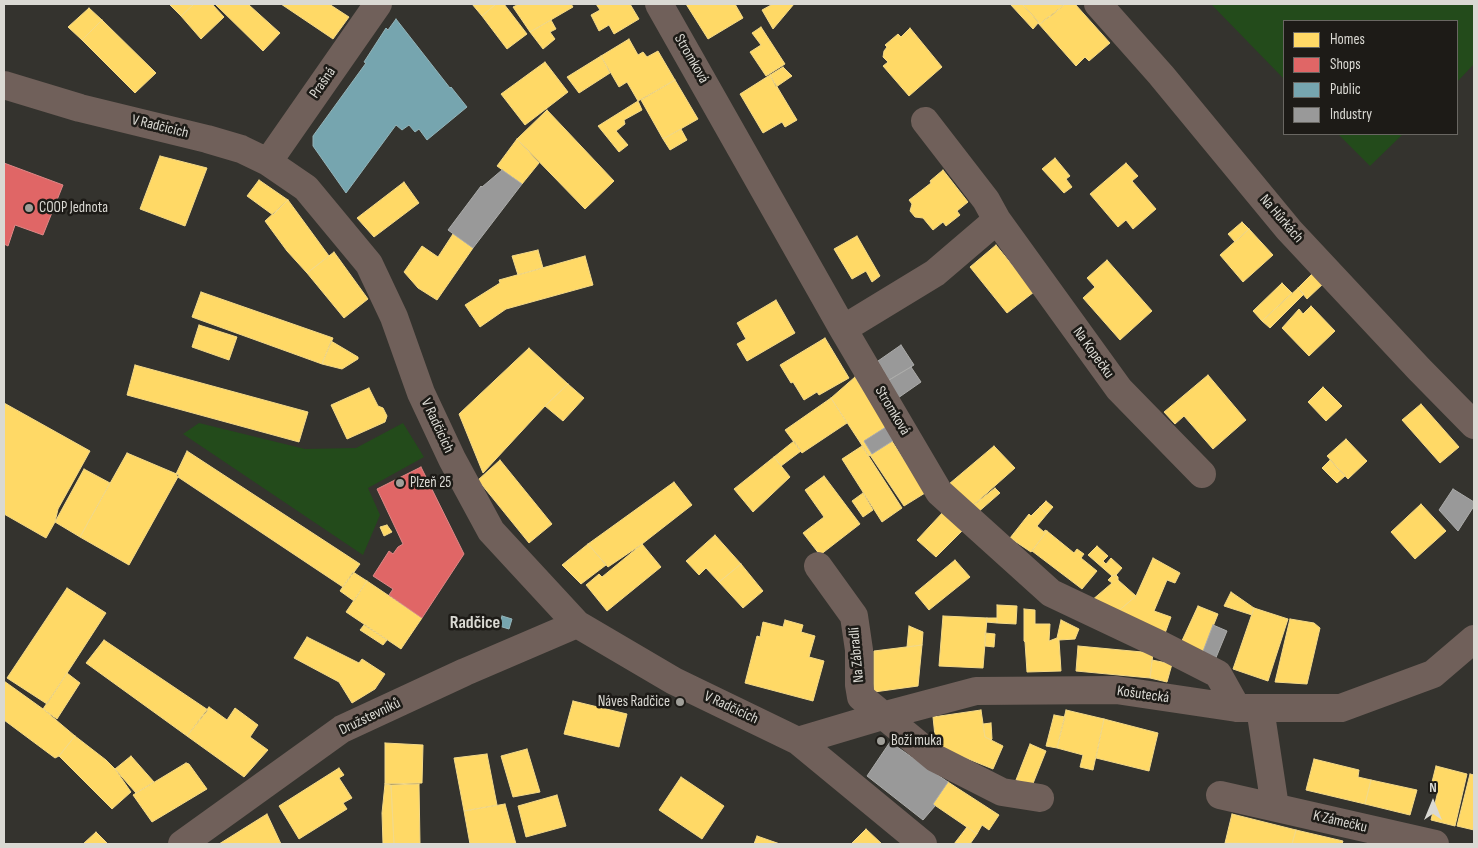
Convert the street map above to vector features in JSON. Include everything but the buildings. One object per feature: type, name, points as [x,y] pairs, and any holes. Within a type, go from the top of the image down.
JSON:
[{"type":"street","name":"Prašná","points":[[268,162],[378,4]]},
{"type":"street","name":"Stromková","points":[[659,4],[844,330],[939,492],[1051,593],[1218,674],[1248,708]]},
{"type":"street","name":"Na Hůrkách","points":[[1098,4],[1161,75],[1289,230],[1474,425]]},
{"type":"street","name":"V Radčicích","points":[[4,85],[80,108],[240,149],[268,162],[306,188],[369,264],[394,316],[421,393],[452,458],[491,531],[577,624],[674,681],[798,741],[923,844]]},
{"type":"street","name":"Na Kopečku","points":[[925,121],[986,200],[997,220],[1119,389],[1202,474]]},
{"type":"street","points":[[844,330],[935,273],[997,220]]},
{"type":"street","name":"Na Zábradlí","points":[[818,566],[854,616],[859,650],[861,697],[934,758],[1002,792],[1040,798]]},
{"type":"street","name":"Družstevníků","points":[[182,844],[342,729],[465,672],[577,624]]},
{"type":"street","name":"Košutecká","points":[[798,741],[976,691],[1116,690],[1248,708],[1341,708],[1433,674],[1474,639]]},
{"type":"street","points":[[1248,708],[1275,807]]},
{"type":"street","name":"K Zámečku","points":[[1220,795],[1435,844]]},
{"type":"green space","points":[[1211,4],[1474,4],[1474,64],[1458,81],[1458,20],[1283,20],[1283,78]]},
{"type":"green space","points":[[1339,135],[1402,135],[1370,166]]},
{"type":"green space","points":[[199,423],[305,449],[356,448],[403,423],[424,457],[368,488],[380,515],[363,555],[183,434]]},
{"type":"place","name":"COOP Jednota","points":[[29,208]]},
{"type":"place","name":"Plzeň 25","points":[[400,483]]},
{"type":"place","name":"Náves Radčice","points":[[680,702]]},
{"type":"place","name":"Boží muka","points":[[881,741]]},
{"type":"district","name":"Radčice","points":[[475,623]]}]
